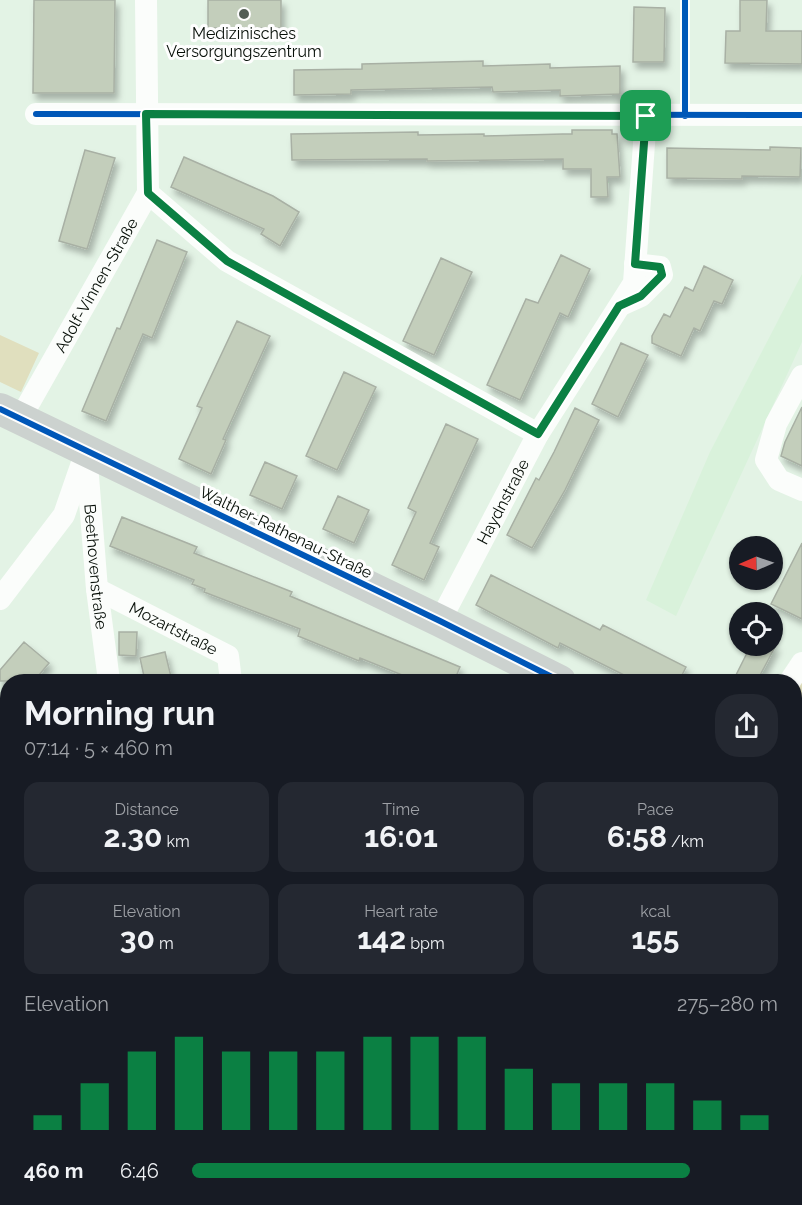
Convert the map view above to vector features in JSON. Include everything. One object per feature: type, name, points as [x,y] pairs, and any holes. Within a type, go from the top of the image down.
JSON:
[{"type":"street","points":[[146,0],[148,193],[227,261],[538,434]]},
{"type":"street","points":[[36,114],[802,115]]},
{"type":"street","name":"Haydnstraße","points":[[440,621],[538,434],[634,282],[646,116]]},
{"type":"street","name":"Adolf-Vinnen-Straße","points":[[10,414],[148,193]]},
{"type":"street","points":[[802,376],[776,424],[766,460],[779,480],[802,490]]},
{"type":"street","name":"Walther-Rathenau-Straße","points":[[10,414],[440,621],[544,674]]},
{"type":"street","points":[[0,599],[64,515],[86,451]]},
{"type":"street","name":"Beethovenstraße","points":[[86,451],[97,589],[108,674]]},
{"type":"street","name":"Mozartstraße","points":[[97,589],[228,656],[230,674]]},
{"type":"shaded area","points":[[802,274],[802,342],[676,616],[646,600],[710,452]]},
{"type":"shaded area","points":[[0,335],[39,353],[21,392],[0,382]]},
{"type":"building","points":[[34,0],[115,0],[114,93],[33,93]]},
{"type":"building","name":"Medizinisches Versorgungszentrum","points":[[208,0],[281,0],[281,28],[208,28]]},
{"type":"building","points":[[740,0],[767,0],[766,31],[802,31],[802,64],[725,63],[726,31],[740,31]]},
{"type":"building","points":[[634,7],[665,8],[664,62],[633,62]]},
{"type":"building","points":[[483,61],[483,66],[550,64],[550,68],[620,66],[620,94],[560,96],[560,90],[493,92],[492,87],[351,90],[351,94],[294,95],[294,70],[362,69],[362,64]]},
{"type":"building","points":[[572,130],[612,130],[612,134],[617,134],[620,177],[607,177],[608,197],[591,197],[591,169],[563,169],[563,159],[292,160],[291,134],[418,132],[418,135],[484,134],[484,136],[572,134]]},
{"type":"building","points":[[770,147],[801,148],[800,177],[667,178],[667,148],[770,150]]},
{"type":"building","points":[[85,150],[115,158],[87,249],[59,241]]},
{"type":"building","points":[[184,157],[273,196],[299,212],[280,246],[261,234],[264,229],[171,187]]},
{"type":"building","points":[[157,240],[187,252],[152,338],[143,334],[106,421],[82,411],[117,328],[120,329]]},
{"type":"building","points":[[561,255],[590,269],[568,317],[560,313],[520,400],[487,385],[526,299],[538,303]]},
{"type":"building","points":[[441,258],[472,272],[434,355],[403,341]]},
{"type":"building","points":[[704,266],[733,280],[722,304],[714,301],[700,331],[694,328],[681,356],[652,343],[652,336],[664,314],[670,317],[685,287],[693,291]]},
{"type":"building","points":[[237,321],[270,336],[223,439],[226,440],[211,474],[179,459],[202,408],[197,406]]},
{"type":"building","points":[[621,343],[648,355],[618,417],[592,404]]},
{"type":"building","points":[[344,372],[376,387],[337,470],[306,456]]},
{"type":"building","points":[[802,407],[802,466],[781,456],[785,442]]},
{"type":"building","points":[[575,408],[599,420],[565,490],[532,548],[507,535],[536,478],[539,480],[554,452]]},
{"type":"building","points":[[446,424],[478,439],[430,543],[439,547],[424,580],[392,565],[416,512],[408,508]]},
{"type":"building","points":[[265,462],[297,476],[282,509],[250,495]]},
{"type":"building","points":[[338,496],[369,510],[354,543],[323,529]]},
{"type":"building","points":[[122,517],[197,547],[194,553],[292,592],[290,596],[460,667],[457,674],[400,674],[360,658],[359,661],[298,636],[300,629],[204,592],[205,589],[192,584],[194,580],[110,546]]},
{"type":"building","points":[[802,543],[802,619],[783,610],[783,602],[772,602],[778,590],[783,590],[783,580]]},
{"type":"building","points":[[491,575],[600,630],[603,625],[686,667],[682,674],[622,674],[560,643],[558,648],[476,605]]},
{"type":"building","points":[[119,632],[137,632],[136,656],[119,655]]},
{"type":"building","points":[[24,642],[49,663],[40,674],[0,674],[0,670]]},
{"type":"building","points":[[165,652],[170,674],[143,674],[140,658]]},
{"type":"building","points":[[746,656],[770,656],[761,674],[736,674]]},
{"type":"cycle path","points":[[685,0],[685,116]]},
{"type":"cycle path","points":[[36,114],[802,115]]},
{"type":"cycle path","points":[[0,409],[546,674]]},
{"type":"place","name":"Medizinisches Versorgungszentrum","points":[[244,14]]},
{"type":"route","points":[[146,114],[646,116],[635,264],[660,267],[662,275],[641,296],[619,306],[538,434],[227,261],[148,193],[146,114]]}]
